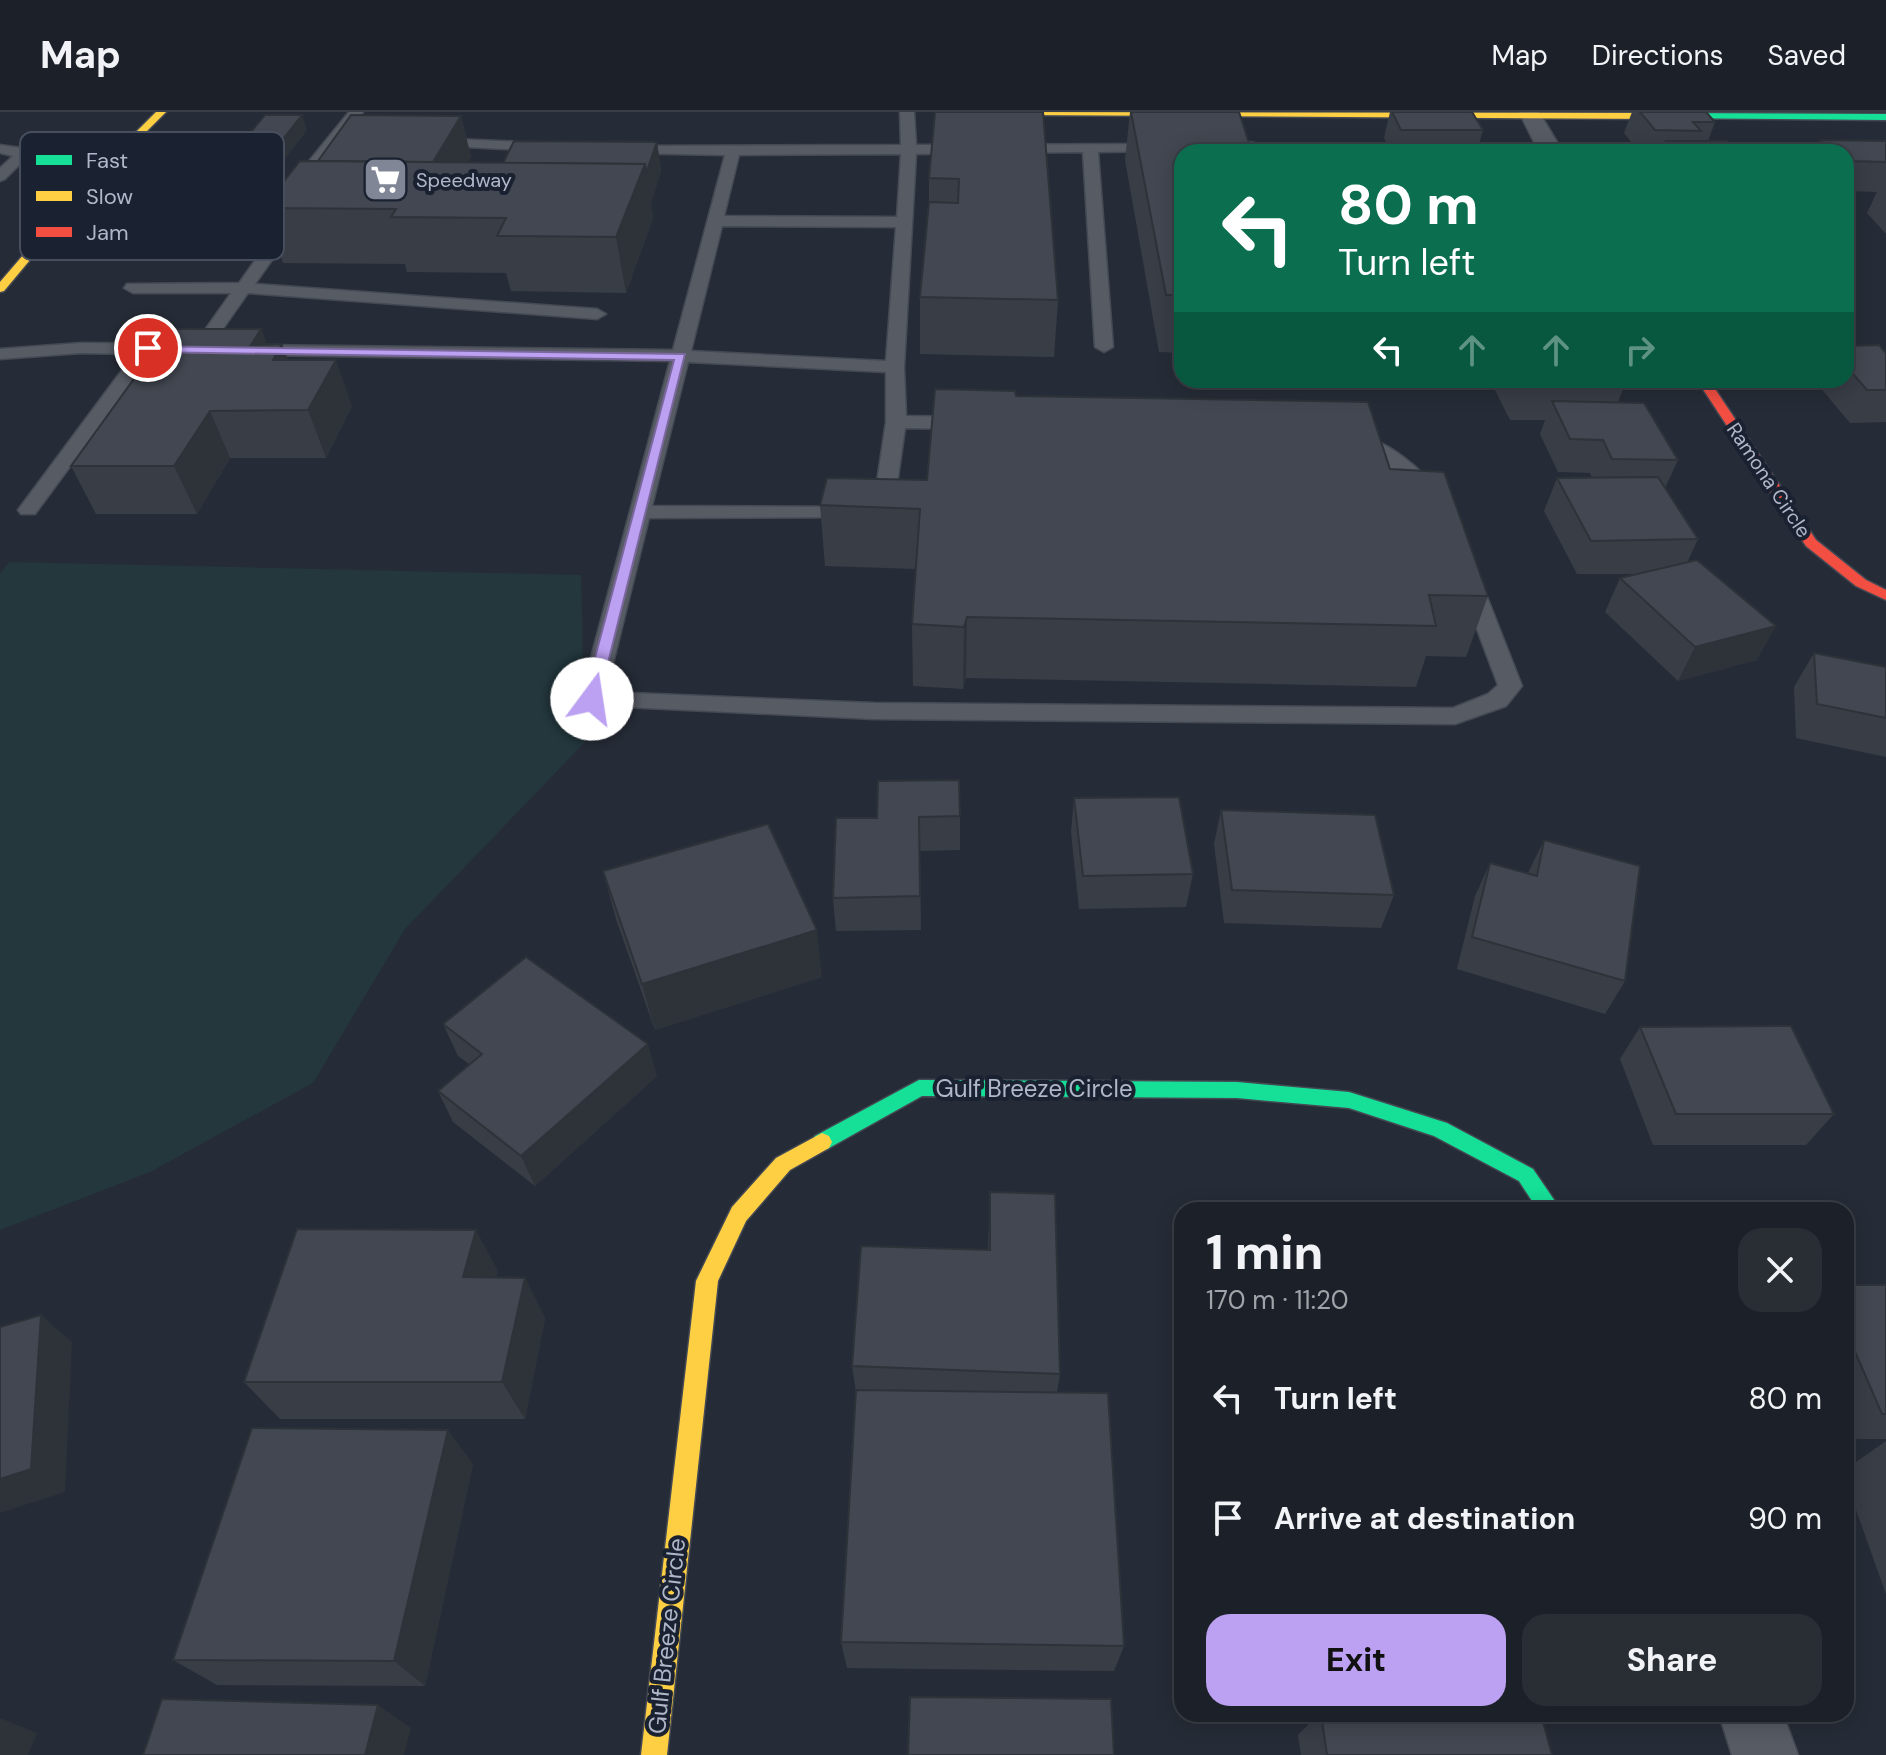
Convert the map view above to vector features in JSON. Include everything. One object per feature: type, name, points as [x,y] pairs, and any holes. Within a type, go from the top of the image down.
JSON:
[{"type":"main road","points":[[141,132],[161,112]]},
{"type":"main road","points":[[1020,112],[1886,117]]},
{"type":"main road","points":[[0,289],[25,260]]},
{"type":"main road","name":"Ramona Circle","points":[[1708,388],[1811,543],[1861,583],[1886,596]]},
{"type":"main road","name":"Gulf Breeze Circle","points":[[654,1755],[707,1281],[739,1214],[783,1164],[919,1088],[1237,1090],[1349,1100],[1440,1129],[1526,1175],[1545,1202]]},
{"type":"street","points":[[1529,113],[1546,144]]},
{"type":"street","points":[[1754,1722],[1765,1755]]},
{"type":"lane","points":[[284,192],[292,192],[343,138],[356,112]]},
{"type":"lane","points":[[640,512],[865,513],[884,505],[896,422],[895,367],[908,150],[907,112]]},
{"type":"lane","points":[[1234,113],[1244,144]]},
{"type":"lane","points":[[411,141],[568,148]]},
{"type":"lane","points":[[598,148],[733,151],[1174,146]]},
{"type":"lane","points":[[1090,148],[1104,347]]},
{"type":"lane","points":[[0,149],[16,151],[20,155]]},
{"type":"lane","points":[[733,151],[592,699],[874,711],[1455,716],[1497,700],[1510,686],[1461,556]]},
{"type":"lane","points":[[0,176],[20,157]]},
{"type":"lane","points":[[715,221],[904,222]]},
{"type":"lane","points":[[216,349],[244,288],[264,260]]},
{"type":"lane","points":[[133,288],[244,288],[597,314]]},
{"type":"lane","points":[[0,354],[81,348],[148,348],[681,357],[895,367]]},
{"type":"lane","points":[[28,510],[148,348]]},
{"type":"lane","points":[[896,422],[991,424]]},
{"type":"lane","points":[[1325,432],[1341,434],[1384,454],[1423,480],[1442,517]]},
{"type":"shaded area","points":[[9,562],[581,575],[585,742],[405,929],[313,1083],[150,1172],[0,1230],[0,574]]},
{"type":"building","points":[[935,112],[1043,112],[1058,300],[920,297],[929,202],[958,203],[959,179],[929,178]]},
{"type":"building","points":[[1131,112],[1239,112],[1249,144],[1174,144],[1174,295],[1166,295]]},
{"type":"building","points":[[1392,112],[1472,112],[1483,130],[1401,130]]},
{"type":"building","points":[[1640,112],[1706,112],[1715,122],[1693,122],[1701,131],[1655,130]]},
{"type":"building","points":[[265,115],[302,115],[284,138],[284,132],[251,132]]},
{"type":"building","points":[[351,115],[461,116],[433,162],[318,161]]},
{"type":"building","points":[[1820,140],[1886,141],[1886,162],[1854,161],[1854,144],[1824,144]]},
{"type":"building","points":[[514,141],[657,142],[646,173],[645,164],[503,163]]},
{"type":"building","points":[[1666,141],[1727,141],[1729,144],[1668,144]]},
{"type":"building","points":[[300,161],[645,164],[616,237],[497,236],[506,218],[391,217],[396,209],[284,208],[284,181]]},
{"type":"building","points":[[170,329],[261,329],[251,345],[282,344],[273,360],[336,360],[308,410],[210,411],[174,466],[71,466]]},
{"type":"building","points":[[1879,345],[1886,353],[1886,390],[1867,390],[1854,375],[1854,346]]},
{"type":"building","points":[[935,389],[1015,391],[1016,396],[1368,402],[1390,469],[1444,472],[1488,596],[1429,595],[1436,626],[967,617],[964,627],[912,624],[920,509],[820,505],[827,478],[927,480]]},
{"type":"building","points":[[1552,401],[1644,403],[1678,460],[1612,459],[1603,440],[1570,439]]},
{"type":"building","points":[[1658,477],[1698,539],[1591,541],[1557,478]]},
{"type":"building","points":[[1697,560],[1776,626],[1695,647],[1620,578]]},
{"type":"building","points":[[1814,653],[1886,667],[1886,718],[1817,704]]},
{"type":"building","points":[[959,780],[960,816],[919,817],[920,896],[833,898],[836,818],[877,818],[878,781]]},
{"type":"building","points":[[1179,797],[1193,874],[1083,876],[1074,798]]},
{"type":"building","points":[[1221,810],[1375,815],[1394,895],[1232,890]]},
{"type":"building","points":[[768,824],[817,930],[642,984],[603,871]]},
{"type":"building","points":[[1544,840],[1640,866],[1625,981],[1472,937],[1490,863],[1537,876]]},
{"type":"building","points":[[526,957],[648,1044],[521,1156],[438,1091],[482,1054],[443,1024]]},
{"type":"building","points":[[1791,1026],[1834,1114],[1676,1114],[1640,1027]]},
{"type":"building","points":[[990,1192],[1055,1194],[1060,1374],[852,1366],[861,1246],[990,1250]]},
{"type":"building","points":[[297,1229],[476,1230],[463,1277],[525,1278],[502,1382],[244,1382]]},
{"type":"building","points":[[1854,1285],[1886,1285],[1886,1414],[1882,1414],[1854,1349]]},
{"type":"building","points":[[41,1315],[31,1469],[0,1479],[0,1327]]},
{"type":"building","points":[[856,1390],[1108,1393],[1124,1646],[841,1642]]},
{"type":"building","points":[[252,1428],[448,1430],[394,1661],[173,1660]]},
{"type":"building","points":[[910,1697],[1111,1699],[1114,1755],[908,1755]]},
{"type":"building","points":[[162,1699],[378,1705],[365,1755],[143,1755]]},
{"type":"building","points":[[1322,1722],[1543,1722],[1552,1755],[1327,1755]]},
{"type":"traffic: fast","points":[[1661,116],[1886,117]]},
{"type":"traffic: fast","points":[[822,1142],[919,1088],[1237,1090],[1349,1100],[1440,1129],[1526,1175],[1545,1202]]},
{"type":"traffic: slow","points":[[141,132],[161,112]]},
{"type":"traffic: slow","points":[[1020,112],[1661,116]]},
{"type":"traffic: slow","points":[[0,289],[25,260]]},
{"type":"traffic: slow","points":[[654,1755],[707,1281],[739,1214],[783,1164],[822,1142]]},
{"type":"traffic: jam","points":[[1708,388],[1811,543],[1861,583],[1886,596]]},
{"type":"place","name":"Speedway","points":[[385,180]]},
{"type":"route","points":[[148,348],[681,357],[592,699]]}]
